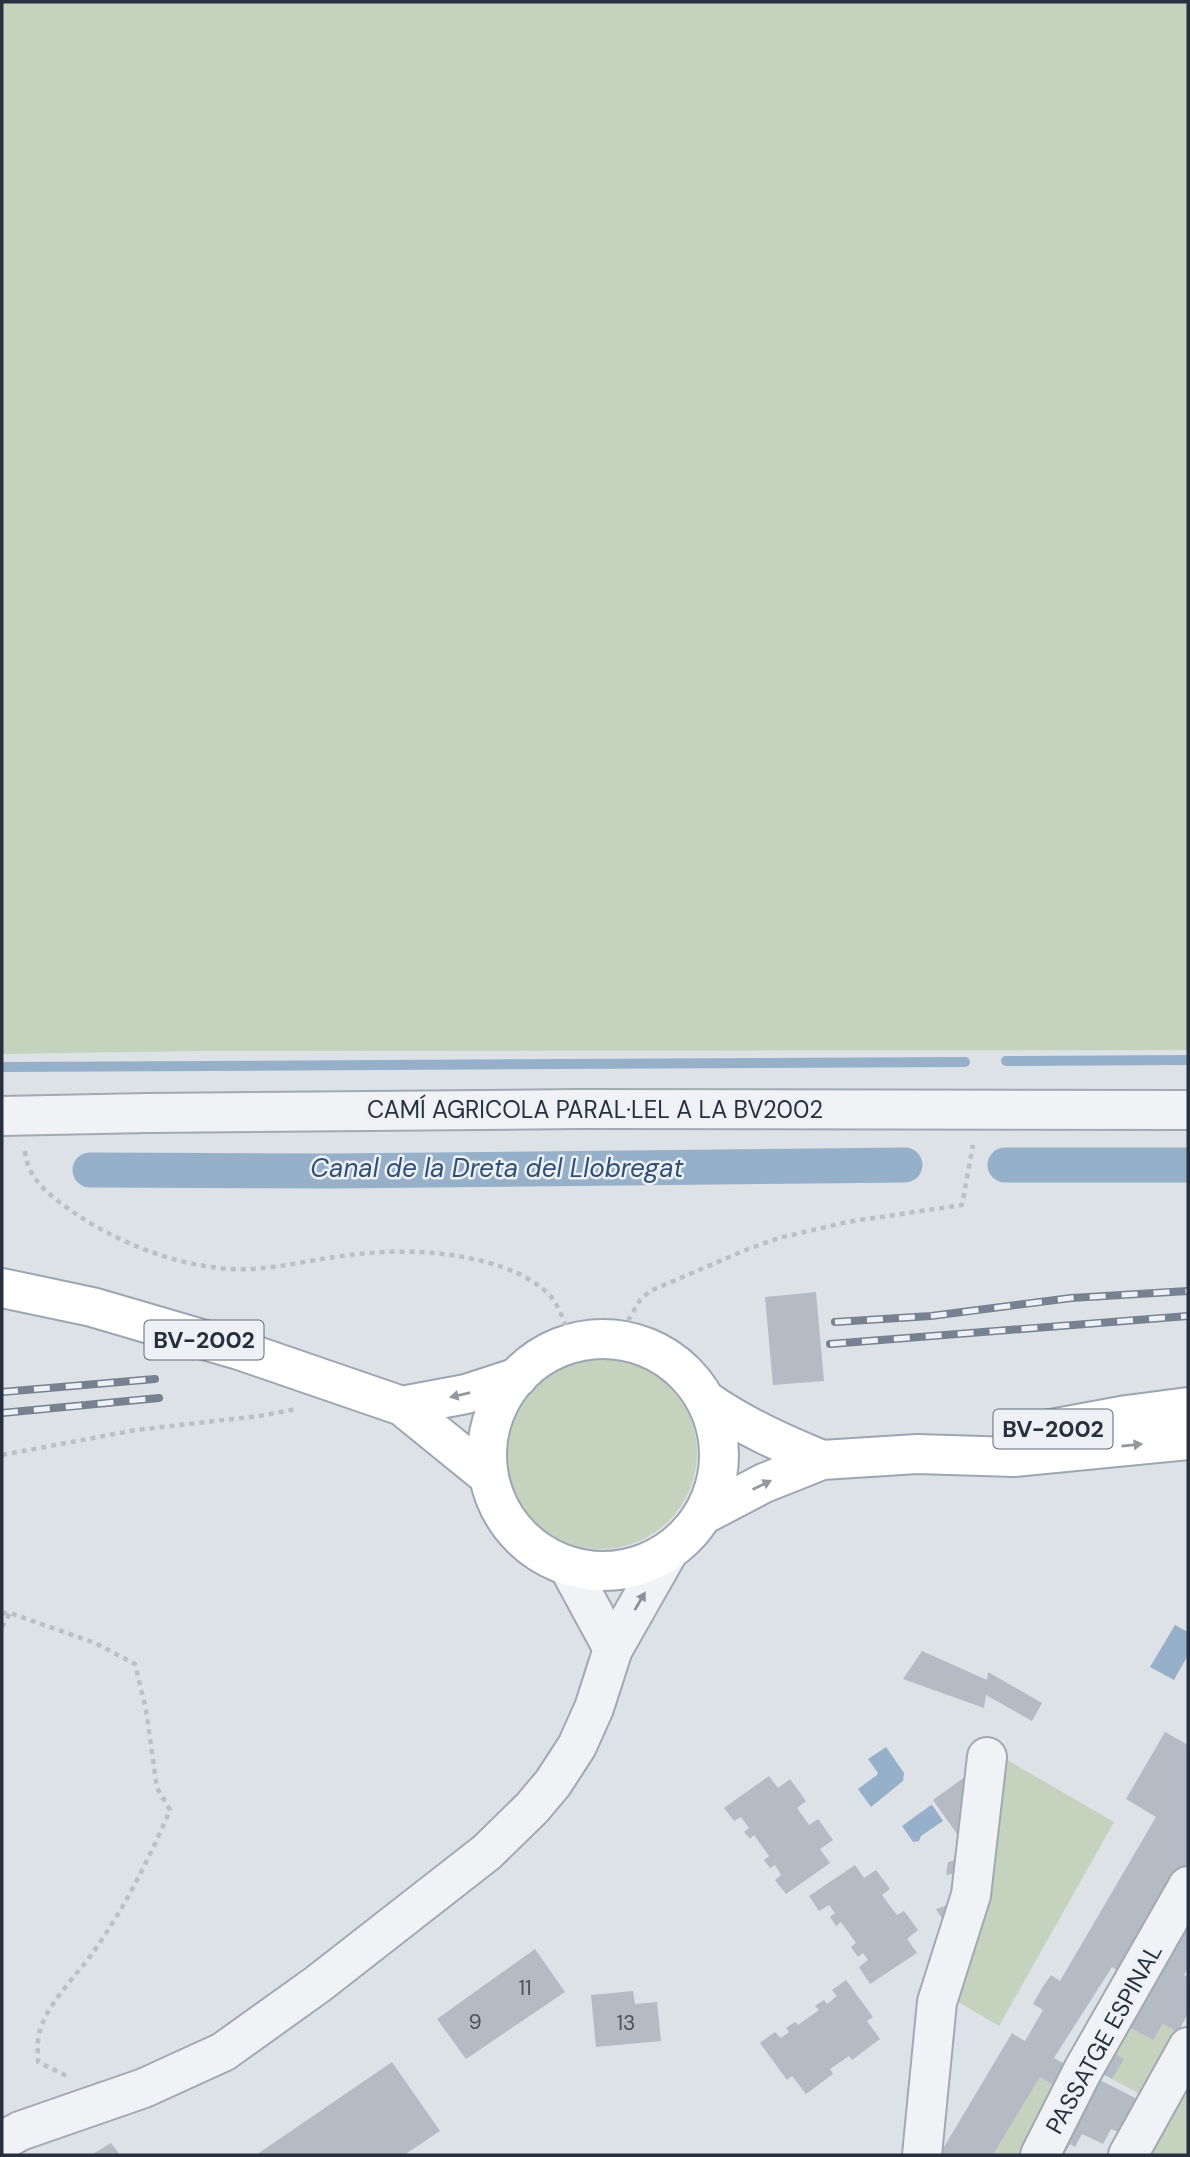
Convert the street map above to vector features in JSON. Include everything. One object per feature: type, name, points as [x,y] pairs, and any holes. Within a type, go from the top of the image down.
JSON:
[{"type":"main road","name":"BV-2002","points":[[2,1288],[92,1307],[172,1330],[402,1406],[487,1475]]},
{"type":"main road","name":"BV-2002","points":[[618,1339],[639,1343],[682,1369],[698,1385],[715,1421],[720,1446],[714,1491],[703,1514],[687,1537],[667,1554],[648,1564],[611,1572],[590,1573],[568,1566],[533,1547],[518,1534],[495,1498],[487,1475],[486,1449],[489,1426],[507,1390],[545,1354],[572,1341],[618,1339]]},
{"type":"main road","name":"BV-2002","points":[[402,1406],[466,1394],[518,1377]]},
{"type":"main road","name":"BV-2002","points":[[707,1401],[768,1438],[822,1460]]},
{"type":"main road","name":"BV-2002","points":[[917,1454],[1188,1406]]},
{"type":"main road","name":"BV-2002","points":[[703,1514],[764,1483],[822,1460],[917,1454],[1014,1457],[1188,1440]]},
{"type":"street","name":"CAMÍ AGRICOLA PARAL·LEL A LA BV2002","points":[[12,1116],[579,1109],[1188,1110]]},
{"type":"street","points":[[2,2141],[20,2132],[163,2081],[223,2052],[332,1974],[488,1852],[553,1783],[577,1745],[594,1708],[613,1649],[667,1554]]},
{"type":"street","points":[[568,1566],[613,1649]]},
{"type":"street","points":[[922,2155],[937,2002],[971,1895],[987,1757]]},
{"type":"street","name":"PASSATGE ESPINAL","points":[[1040,2155],[1083,2070],[1188,1886]]},
{"type":"street","points":[[1128,2155],[1188,2047]]},
{"type":"path","points":[[618,1339],[640,1300],[650,1291],[747,1248],[837,1224],[962,1205],[980,1109]]},
{"type":"path","points":[[12,1116],[26,1165],[46,1192],[93,1226],[118,1239],[176,1259],[232,1269],[285,1265],[371,1252],[429,1251],[470,1258],[506,1268],[533,1281],[552,1298],[572,1341]]},
{"type":"path","points":[[2,1455],[136,1430],[259,1416],[306,1407]]},
{"type":"path","points":[[2,1627],[10,1613]]},
{"type":"path","points":[[2,1614],[10,1613],[95,1643],[135,1664],[146,1710],[157,1788],[170,1810],[150,1858],[131,1891],[94,1951],[54,2003],[39,2034],[38,2062],[78,2081]]},
{"type":"green space","points":[[2,2],[1188,2],[1188,1050],[197,1051],[2,1054]]},
{"type":"green space","points":[[601,1357],[638,1364],[669,1385],[690,1416],[697,1453],[690,1490],[669,1521],[638,1542],[601,1549],[564,1542],[533,1521],[512,1490],[505,1453],[512,1416],[533,1385],[564,1364]]},
{"type":"green space","points":[[995,1753],[1114,1822],[999,2026],[948,1996]]},
{"type":"green space","points":[[1163,2024],[1178,2032],[1144,2096],[1112,2079],[1123,2059],[1111,2051],[1125,2025],[1153,2040]]},
{"type":"green space","points":[[1040,2077],[1057,2087],[1025,2155],[993,2155]]},
{"type":"green space","points":[[1188,2081],[1188,2155],[1146,2155]]},
{"type":"water","points":[[1175,1625],[1188,1632],[1188,1655],[1174,1680],[1150,1667]]},
{"type":"water","points":[[886,1747],[904,1773],[903,1781],[871,1807],[858,1789],[878,1773],[868,1759]]},
{"type":"water","points":[[931,1805],[943,1821],[921,1836],[919,1841],[913,1842],[902,1826]]},
{"type":"building","points":[[816,1292],[824,1381],[773,1385],[765,1297]]},
{"type":"building","points":[[922,1651],[987,1680],[988,1672],[1042,1703],[1032,1721],[986,1695],[984,1708],[903,1679]]},
{"type":"building","points":[[1165,1732],[1188,1745],[1188,1863],[1123,1975],[1112,1967],[1054,2058],[1067,2065],[1057,2087],[1040,2077],[993,2155],[933,2155],[934,2142],[944,2147],[1012,2033],[1025,2041],[1043,2010],[1033,2004],[1042,1988],[1051,1975],[1060,1981],[1156,1817],[1126,1799]]},
{"type":"building","points":[[969,1774],[962,1841],[933,1800]]},
{"type":"building","points":[[769,1776],[778,1788],[790,1779],[806,1801],[797,1808],[809,1825],[818,1819],[833,1840],[820,1849],[830,1863],[786,1894],[775,1880],[781,1875],[775,1865],[770,1868],[764,1860],[769,1856],[754,1835],[750,1839],[744,1832],[749,1828],[741,1817],[734,1821],[724,1808]]},
{"type":"building","points":[[964,1858],[961,1872],[946,1875],[948,1862]]},
{"type":"building","points":[[855,1865],[864,1878],[876,1870],[890,1889],[882,1895],[897,1915],[904,1911],[918,1930],[907,1939],[917,1953],[870,1984],[859,1967],[868,1960],[863,1953],[858,1957],[851,1947],[856,1943],[841,1922],[836,1926],[830,1917],[835,1913],[829,1905],[819,1911],[809,1896]]},
{"type":"building","points":[[957,1902],[951,1932],[936,1909]]},
{"type":"building","points":[[1188,1913],[1188,1967],[1184,1975],[1188,1977],[1188,2013],[1178,2032],[1163,2024],[1153,2040],[1125,2025]]},
{"type":"building","points":[[535,1949],[565,1992],[466,2059],[437,2019]]},
{"type":"building","points":[[846,1980],[873,2017],[867,2021],[880,2039],[852,2060],[849,2056],[830,2069],[833,2074],[806,2094],[792,2076],[787,2080],[760,2043],[775,2032],[781,2038],[789,2032],[786,2028],[795,2022],[798,2025],[819,2010],[815,2006],[824,2000],[827,2004],[837,1996],[832,1990]]},
{"type":"building","points":[[633,1991],[635,2004],[657,2002],[661,2041],[596,2047],[591,1995]]},
{"type":"building","points":[[1111,2051],[1124,2059],[1112,2079],[1099,2072]]},
{"type":"building","points":[[392,2062],[440,2131],[404,2155],[256,2155]]},
{"type":"building","points":[[1096,2078],[1141,2101],[1123,2134],[1111,2129],[1103,2144],[1082,2134],[1075,2147],[1070,2144],[1064,2155],[1053,2155]]},
{"type":"building","points":[[111,2143],[120,2155],[91,2155]]},
{"type":"waterway","points":[[1006,1061],[1188,1060]]},
{"type":"waterway","points":[[2,1067],[965,1062]]},
{"type":"waterway","name":"Canal de la Dreta del Llobregat","points":[[90,1170],[332,1171],[905,1165]]},
{"type":"waterway","name":"Canal de la Dreta del Llobregat","points":[[1005,1165],[1188,1165]]},
{"type":"railway","points":[[835,1322],[931,1316],[1071,1298],[1188,1291]]},
{"type":"railway","points":[[830,1344],[1188,1316]]},
{"type":"railway","points":[[2,1392],[155,1379]]},
{"type":"railway","points":[[2,1413],[159,1398]]}]
